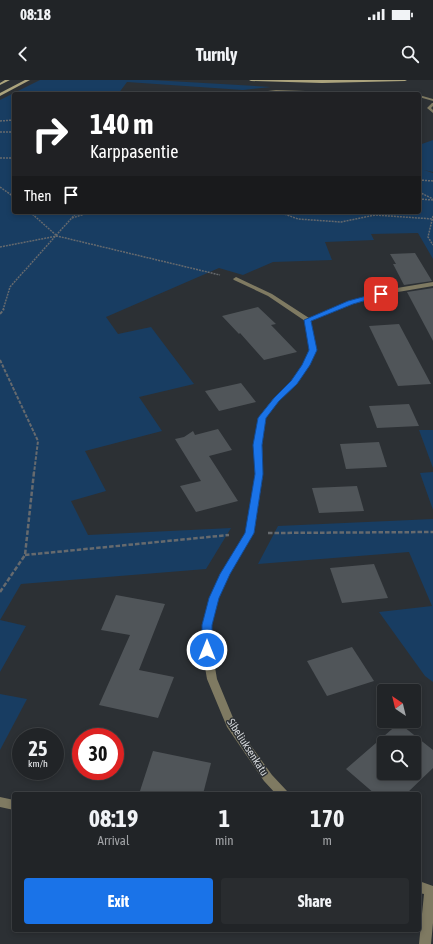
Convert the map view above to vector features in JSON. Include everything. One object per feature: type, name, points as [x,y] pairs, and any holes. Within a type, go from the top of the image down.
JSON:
[{"type":"main road","points":[[0,84],[8,80]]},
{"type":"main road","points":[[0,95],[28,80]]},
{"type":"main road","points":[[22,84],[37,80]]},
{"type":"main road","points":[[251,80],[322,82],[405,80]]},
{"type":"street","points":[[266,92],[305,92]]},
{"type":"street","points":[[421,97],[433,100]]},
{"type":"street","points":[[433,104],[429,108],[433,112]]},
{"type":"street","points":[[236,279],[270,295],[308,320],[351,303],[397,290],[433,284]]},
{"type":"street","name":"Sibeliuksenkatu","points":[[281,792],[268,778],[232,727],[212,680],[207,650],[207,625],[214,598],[225,574],[250,533],[259,474],[258,445],[262,418],[276,400],[294,382],[306,365],[313,350],[308,320]]},
{"type":"street","points":[[0,802],[12,805]]},
{"type":"street","points":[[425,944],[427,890]]},
{"type":"path","points":[[0,121],[12,120]]},
{"type":"path","points":[[0,132],[12,132]]},
{"type":"path","points":[[0,158],[12,158]]},
{"type":"path","points":[[421,180],[433,182]]},
{"type":"path","points":[[0,187],[12,196]]},
{"type":"path","points":[[421,193],[433,199]]},
{"type":"path","points":[[421,199],[433,199]]},
{"type":"path","points":[[32,214],[57,236]]},
{"type":"path","points":[[0,314],[4,309],[10,287],[75,214]]},
{"type":"path","points":[[72,218],[85,214]]},
{"type":"path","points":[[284,214],[298,219],[341,222],[375,215],[433,219]]},
{"type":"path","points":[[433,216],[428,237],[433,244]]},
{"type":"path","points":[[0,247],[57,236],[236,279]]},
{"type":"path","points":[[0,360],[38,440],[25,555],[0,592]]},
{"type":"path","points":[[25,555],[250,533],[433,532]]},
{"type":"shaded area","points":[[40,80],[152,80],[271,87],[243,90],[127,82],[120,92],[16,92]]},
{"type":"shaded area","points":[[12,94],[12,214],[421,214],[421,144],[433,140],[433,172],[424,170],[433,173],[433,259],[418,233],[371,234],[374,240],[325,242],[332,260],[273,262],[243,275],[219,268],[106,317],[118,334],[151,327],[194,384],[139,397],[162,431],[85,451],[106,491],[71,501],[88,535],[231,528],[206,569],[21,584],[0,620],[0,100]]},
{"type":"shaded area","points":[[419,430],[433,430],[433,468]]},
{"type":"shaded area","points":[[433,472],[433,510],[420,473]]},
{"type":"shaded area","points":[[433,519],[433,682],[425,676],[379,612],[432,606],[409,552],[258,564],[278,526]]},
{"type":"shaded area","points":[[0,620],[26,626],[0,672]]},
{"type":"shaded area","points":[[0,694],[27,699],[0,750]]},
{"type":"building","points":[[415,253],[432,281],[404,285],[393,264],[396,264],[390,254]]},
{"type":"building","points":[[433,288],[433,341],[407,292]]},
{"type":"building","points":[[258,307],[276,324],[271,325],[297,352],[264,360],[240,333],[239,334],[222,316]]},
{"type":"building","points":[[399,324],[431,384],[398,386],[369,326]]},
{"type":"building","points":[[241,383],[256,402],[219,411],[205,391]]},
{"type":"building","points":[[409,404],[419,426],[377,428],[369,406]]},
{"type":"building","points":[[218,429],[232,450],[209,456],[238,501],[196,512],[180,486],[201,481],[175,439],[184,437],[193,431],[195,435]]},
{"type":"building","points":[[379,442],[387,467],[346,469],[340,444]]},
{"type":"building","points":[[357,486],[364,511],[319,513],[312,488]]},
{"type":"building","points":[[374,564],[388,598],[342,603],[330,568]]},
{"type":"building","points":[[116,595],[165,604],[139,670],[174,677],[158,718],[99,705],[130,635],[101,630]]},
{"type":"building","points":[[352,647],[374,681],[327,696],[307,661]]},
{"type":"building","points":[[393,728],[405,728],[415,736],[384,736]]},
{"type":"building","points":[[421,740],[433,750],[433,768],[421,780]]},
{"type":"building","points":[[377,742],[377,780],[421,780],[408,792],[373,792],[346,769]]},
{"type":"building","points":[[153,751],[211,763],[204,792],[140,792]]},
{"type":"route","points":[[207,650],[207,625],[214,598],[225,574],[250,533],[259,474],[258,445],[262,418],[276,400],[294,382],[306,365],[313,350],[308,320],[351,303],[381,294]]}]
